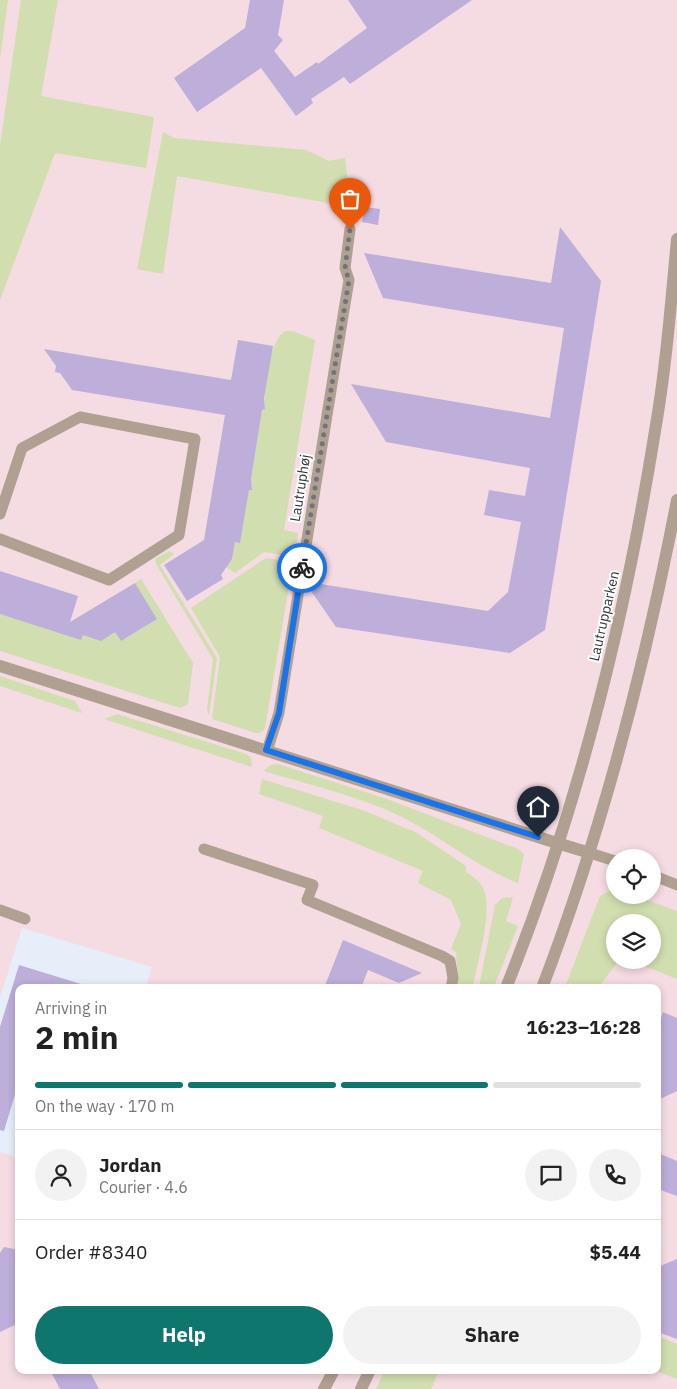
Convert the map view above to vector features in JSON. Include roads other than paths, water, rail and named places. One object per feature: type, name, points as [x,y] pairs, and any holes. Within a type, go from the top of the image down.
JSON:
[{"type":"street","name":"Lautrupparken","points":[[507,984],[557,843],[599,698],[630,567],[656,431],[677,239]]},
{"type":"street","points":[[543,984],[590,853],[629,718],[660,585],[677,500]]},
{"type":"street","points":[[0,666],[590,853]]},
{"type":"street","points":[[324,1389],[332,1374]]},
{"type":"street","points":[[361,1389],[368,1374]]},
{"type":"lane","name":"Lautruphøj","points":[[266,750],[279,713],[344,316],[349,280],[345,268],[350,229]]},
{"type":"lane","points":[[0,514],[22,448],[80,417],[194,439],[179,535],[109,580],[0,539]]},
{"type":"lane","points":[[204,849],[312,885],[307,900],[442,956],[450,962],[453,978],[452,984]]},
{"type":"lane","points":[[590,853],[606,858]]},
{"type":"lane","points":[[661,879],[677,885]]},
{"type":"lane","points":[[0,910],[25,919]]}]
